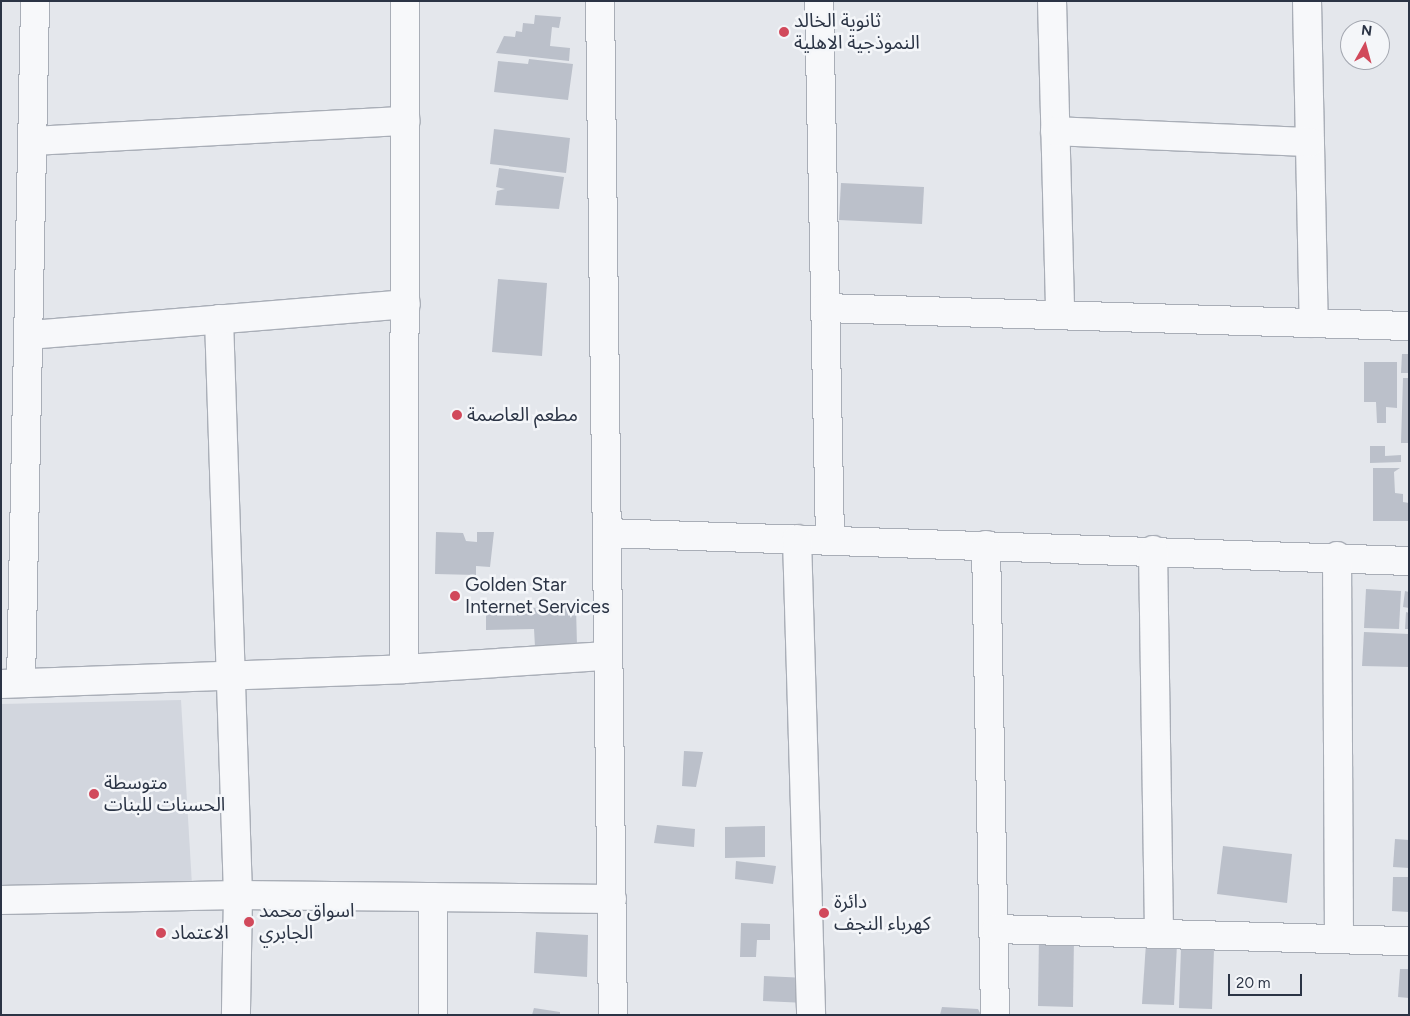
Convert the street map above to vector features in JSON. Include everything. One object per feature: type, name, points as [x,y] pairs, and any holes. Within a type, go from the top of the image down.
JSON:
[{"type":"street","points":[[35,1],[30,335],[11,684],[404,669],[607,656]]},
{"type":"street","points":[[404,669],[405,1]]},
{"type":"street","points":[[600,1],[613,1015]]},
{"type":"street","points":[[819,1],[830,540]]},
{"type":"street","points":[[1052,1],[1060,315]]},
{"type":"street","points":[[1307,1],[1314,323]]},
{"type":"street","points":[[33,142],[405,121]]},
{"type":"street","points":[[1056,131],[1310,142]]},
{"type":"street","points":[[30,335],[406,304]]},
{"type":"street","points":[[826,308],[1409,326]]},
{"type":"street","points":[[219,319],[228,676],[238,895],[236,1015]]},
{"type":"street","points":[[607,533],[1337,556],[1409,561]]},
{"type":"street","points":[[797,539],[811,1015]]},
{"type":"street","points":[[986,545],[996,930],[995,1015]]},
{"type":"street","points":[[1153,550],[1159,933]]},
{"type":"street","points":[[1337,556],[1339,939]]},
{"type":"street","points":[[1,900],[238,895],[612,899]]},
{"type":"street","points":[[433,898],[433,1015]]},
{"type":"street","points":[[996,930],[1409,941]]},
{"type":"shaded area","name":"متوسطة الحسنات للبنات","points":[[181,700],[192,885],[1,888],[1,704]]},
{"type":"building","points":[[535,15],[561,17],[559,28],[552,27],[550,46],[570,48],[569,61],[496,53],[504,36],[515,37],[516,31],[522,32],[523,23],[534,24]]},
{"type":"building","points":[[529,59],[573,64],[568,100],[494,92],[498,61],[528,64]]},
{"type":"building","points":[[494,129],[570,138],[566,173],[490,164]]},
{"type":"building","points":[[499,168],[564,177],[559,209],[495,205],[497,191],[505,189],[496,187]]},
{"type":"building","points":[[841,183],[924,187],[922,224],[839,220]]},
{"type":"building","points":[[498,279],[547,283],[542,356],[492,352]]},
{"type":"building","points":[[1402,354],[1409,354],[1409,373],[1401,373]]},
{"type":"building","points":[[1364,362],[1397,362],[1397,408],[1386,407],[1386,423],[1377,423],[1376,402],[1364,402]]},
{"type":"building","points":[[1403,378],[1409,378],[1409,443],[1401,443]]},
{"type":"building","points":[[1370,446],[1385,446],[1385,456],[1401,455],[1401,462],[1370,463]]},
{"type":"building","points":[[1373,468],[1400,468],[1394,472],[1395,493],[1403,494],[1403,502],[1409,503],[1409,521],[1373,521]]},
{"type":"building","points":[[436,532],[463,533],[466,541],[477,542],[477,532],[494,532],[490,567],[476,566],[476,575],[435,574]]},
{"type":"building","points":[[1366,589],[1401,591],[1399,629],[1364,628]]},
{"type":"building","points":[[1405,591],[1409,592],[1409,608],[1403,607]]},
{"type":"building","points":[[576,607],[577,646],[535,647],[534,629],[486,630],[486,609]]},
{"type":"building","points":[[1406,612],[1409,613],[1409,629],[1405,629]]},
{"type":"building","points":[[1364,632],[1409,634],[1409,667],[1362,666]]},
{"type":"building","points":[[684,751],[703,752],[696,787],[682,786]]},
{"type":"building","points":[[657,825],[695,829],[694,847],[654,843]]},
{"type":"building","points":[[765,826],[765,857],[725,858],[725,827]]},
{"type":"building","points":[[1395,839],[1409,840],[1409,868],[1393,867]]},
{"type":"building","points":[[1223,846],[1292,854],[1287,903],[1217,894]]},
{"type":"building","points":[[736,861],[776,866],[773,884],[735,879]]},
{"type":"building","points":[[1393,877],[1409,877],[1409,912],[1392,911]]},
{"type":"building","points":[[741,923],[770,924],[770,940],[757,940],[756,957],[740,957]]},
{"type":"building","points":[[536,932],[588,935],[587,977],[534,973]]},
{"type":"building","points":[[1039,935],[1074,936],[1073,1007],[1038,1006]]},
{"type":"building","points":[[1146,943],[1177,944],[1174,1005],[1142,1004]]},
{"type":"building","points":[[1181,948],[1214,949],[1212,1009],[1179,1008]]},
{"type":"building","points":[[1400,969],[1409,969],[1409,998],[1398,997]]},
{"type":"building","points":[[764,976],[807,978],[806,1003],[763,1001]]},
{"type":"building","points":[[942,1007],[978,1009],[981,1015],[940,1015]]},
{"type":"building","points":[[534,1008],[560,1012],[560,1015],[532,1015]]},
{"type":"place","name":"ثانوية الخالد النموذجية الاهلية","points":[[784,32]]},
{"type":"place","name":"مطعم العاصمة","points":[[457,415]]},
{"type":"place","name":"Golden Star Internet Services","points":[[455,596]]},
{"type":"place","name":"متوسطة الحسنات للبنات","points":[[94,794]]},
{"type":"place","name":"دائرة كهرباء النجف","points":[[824,913]]},
{"type":"place","name":"اسواق محمد الجابري","points":[[249,922]]},
{"type":"place","name":"الاعتماد","points":[[161,933]]}]
